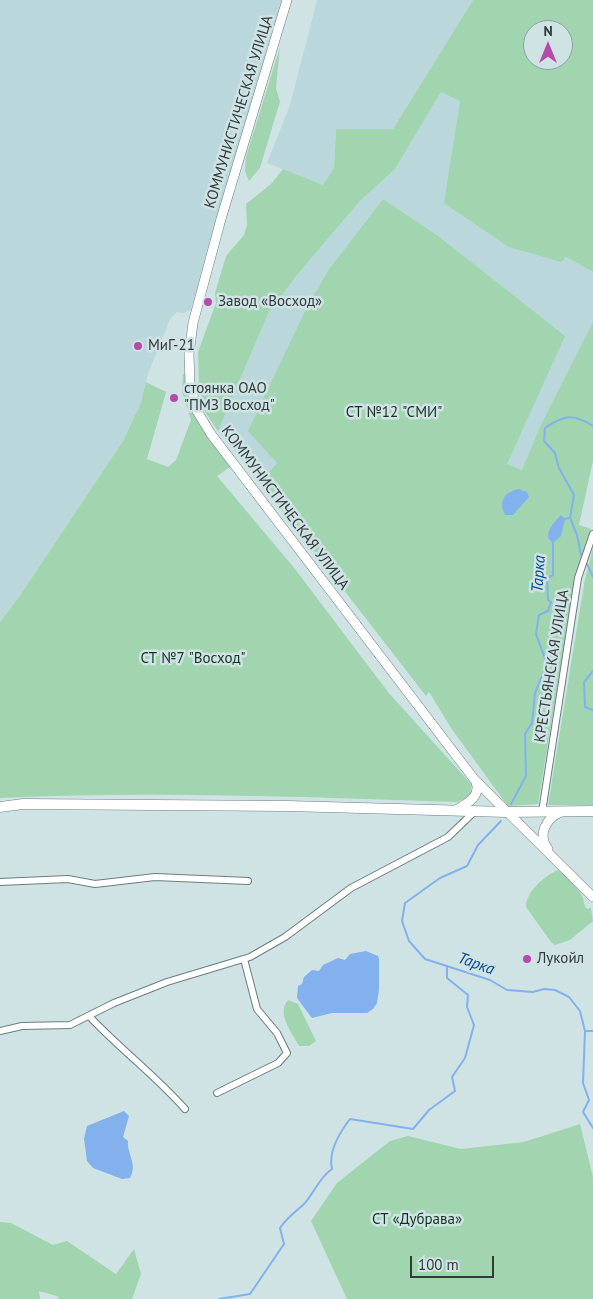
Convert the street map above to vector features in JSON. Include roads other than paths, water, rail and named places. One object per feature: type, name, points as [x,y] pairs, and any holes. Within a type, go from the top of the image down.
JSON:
[{"type":"main road","name":"КОММУНИСТИЧЕСКАЯ УЛИЦА","points":[[287,0],[221,218],[193,323],[189,363],[194,399],[200,416],[211,434],[474,779],[593,897]]},
{"type":"main road","points":[[456,810],[473,798],[476,792],[474,779]]},
{"type":"main road","points":[[0,807],[23,804],[258,806],[506,812],[543,807],[562,812],[593,811]]},
{"type":"main road","points":[[556,860],[545,845],[544,830],[552,816],[562,812]]},
{"type":"street","name":"КРЕСТЬЯНСКАЯ УЛИЦА","points":[[543,807],[578,578],[593,534]]},
{"type":"street","points":[[0,1031],[22,1026],[70,1025],[114,1003],[167,982],[244,959],[285,937],[351,888],[448,838],[475,811]]},
{"type":"street","points":[[0,882],[68,879],[95,884],[155,877],[248,881]]},
{"type":"street","points":[[217,1093],[278,1063],[287,1053],[277,1033],[257,1009],[244,959]]},
{"type":"street","points":[[90,1016],[124,1050],[155,1076],[185,1109]]},
{"type":"water","points":[[519,489],[527,492],[529,497],[513,515],[505,515],[502,505],[504,498],[510,492]]},
{"type":"water","points":[[561,515],[565,519],[561,536],[553,543],[548,538],[549,531]]},
{"type":"water","points":[[366,951],[378,956],[379,959],[379,990],[377,1003],[373,1009],[367,1013],[332,1013],[312,1018],[297,998],[298,986],[302,984],[304,977],[312,970],[319,971],[323,965],[338,958],[345,960],[350,954]]},
{"type":"water","points":[[124,1111],[129,1116],[123,1137],[128,1141],[133,1168],[130,1178],[122,1179],[93,1168],[87,1161],[84,1139],[87,1126]]},
{"type":"waterway","name":"Тарка","points":[[564,519],[570,518],[574,495],[559,468],[555,453],[544,441],[545,428],[558,420],[569,417],[580,419],[593,426]]},
{"type":"waterway","points":[[570,518],[577,535],[581,555]]},
{"type":"waterway","name":"Тарка","points":[[511,804],[526,776],[525,734],[532,723],[535,693],[547,664],[536,634],[539,615],[548,611],[551,602],[548,600],[547,578],[553,575],[553,542]]},
{"type":"waterway","points":[[587,564],[593,577]]},
{"type":"waterway","points":[[593,671],[584,682],[585,707],[593,710]]},
{"type":"waterway","name":"Тарка","points":[[501,821],[478,845],[467,866],[440,878],[405,903],[402,921],[409,941],[425,959],[490,980],[507,990],[533,992],[544,989],[555,990],[569,997],[580,1011],[585,1031],[583,1083],[589,1100],[583,1112],[593,1128]]},
{"type":"waterway","points":[[219,1299],[250,1294],[284,1244],[280,1228],[305,1203],[320,1181],[332,1169],[333,1149],[342,1130],[350,1119],[413,1129],[429,1110],[455,1091],[452,1077],[465,1058],[474,1025],[467,1007],[468,995],[447,978],[447,967]]},
{"type":"waterway","points":[[585,1031],[593,1031]]},
{"type":"place","name":"Завод «Восход»","points":[[208,302]]},
{"type":"place","name":"МиГ-21","points":[[138,346]]},
{"type":"place","name":"стоянка ОАО \"ПМЗ Восход\"","points":[[174,398]]},
{"type":"place","name":"Лукойл","points":[[527,959]]},
{"type":"park label","name":"СТ №12 \"СМИ\"","points":[[394,413]]},
{"type":"park label","name":"СТ №7 \"Восход\"","points":[[193,659]]},
{"type":"park label","name":"СТ «Дубрава»","points":[[417,1220]]}]
